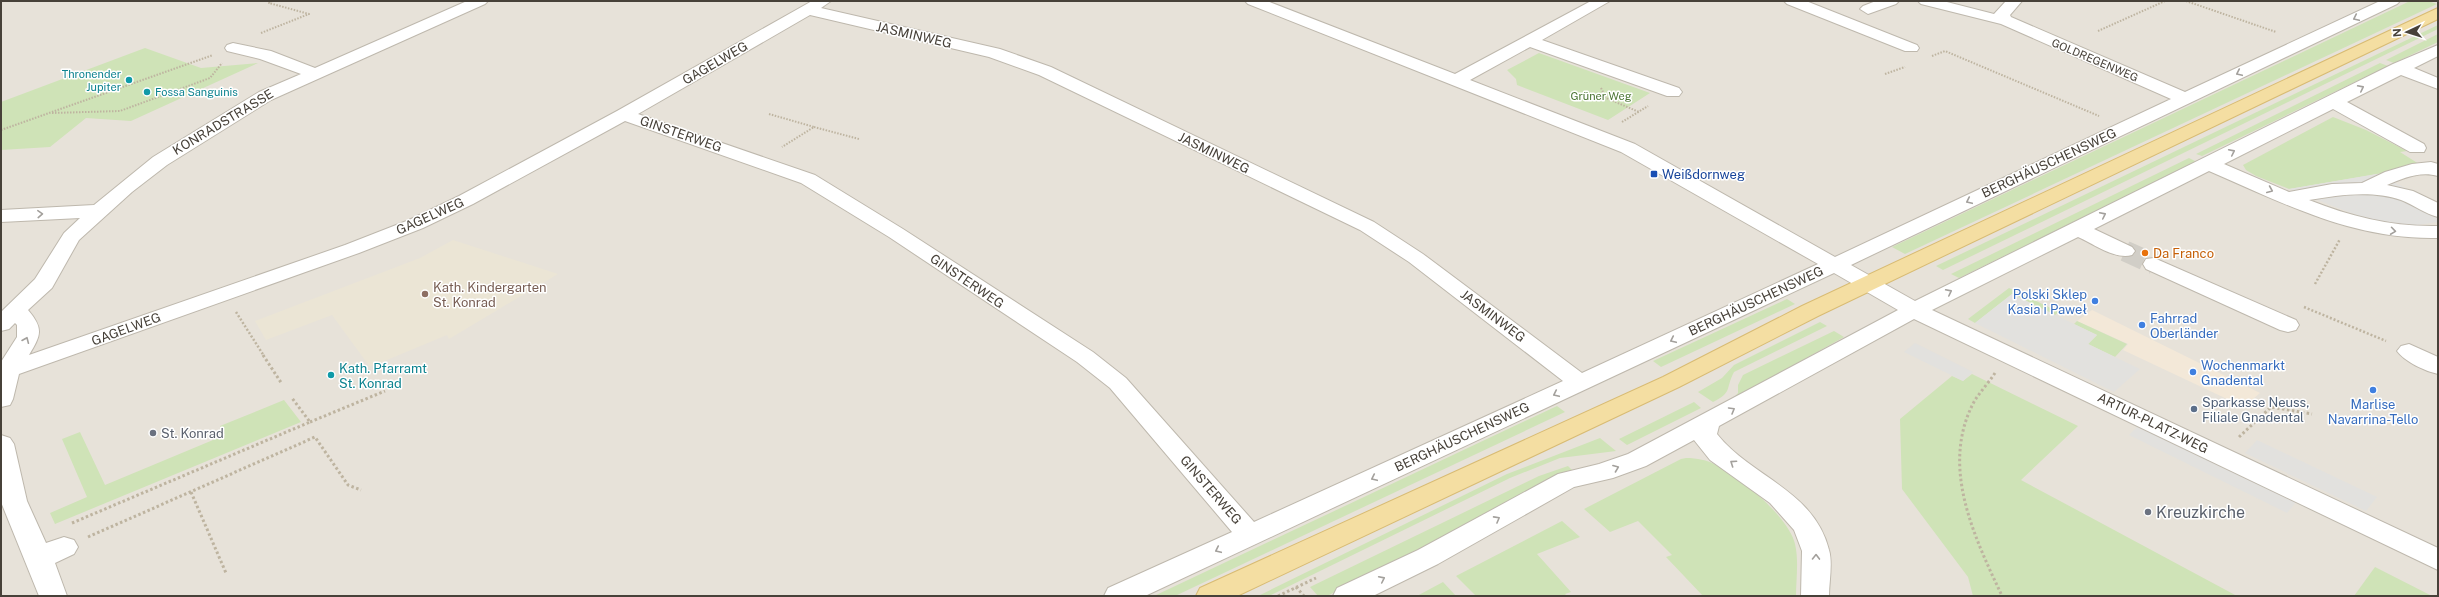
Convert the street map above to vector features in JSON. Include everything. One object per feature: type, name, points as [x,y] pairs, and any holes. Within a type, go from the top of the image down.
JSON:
[{"type":"main road","points":[[1210,596],[1671,382],[1723,354],[1869,283],[2438,13]]},
{"type":"street","name":"KONRADSTRASSE","points":[[1,399],[5,366],[28,337],[28,324],[6,316],[44,283],[71,237],[97,211],[154,165],[196,136],[264,96],[480,1]]},
{"type":"street","points":[[1253,1],[1628,148],[1869,283]]},
{"type":"street","points":[[1456,81],[1602,1]]},
{"type":"street","points":[[1792,1],[1911,48]]},
{"type":"street","points":[[1868,9],[1891,1]]},
{"type":"street","name":"GOLDREGENWEG","points":[[1926,1],[1992,19],[2005,20],[2185,99]]},
{"type":"street","points":[[2005,20],[2002,14],[2004,9],[2014,1]]},
{"type":"street","name":"BERGHÄUSCHENSWEG","points":[[1118,596],[1836,264],[2392,1]]},
{"type":"street","name":"GAGELWEG","points":[[5,366],[352,249],[416,224],[466,200],[624,115],[815,5]]},
{"type":"street","name":"JASMINWEG","points":[[815,5],[994,54],[1045,72],[1367,226],[1422,263],[1580,383]]},
{"type":"street","points":[[1529,41],[1673,92]]},
{"type":"street","points":[[233,48],[265,55],[314,73]]},
{"type":"street","points":[[1347,596],[1428,557],[1567,480],[1604,472],[1637,460],[1707,424],[1914,310],[2076,228],[2209,164],[2399,68],[2438,50]]},
{"type":"street","points":[[2399,68],[2438,84]]},
{"type":"street","points":[[2334,102],[2417,148]]},
{"type":"street","name":"GINSTERWEG","points":[[624,115],[808,179],[834,194],[1085,356],[1118,383],[1250,535]]},
{"type":"street","points":[[2209,164],[2350,221],[2408,233],[2438,232]]},
{"type":"street","points":[[2364,188],[2384,178],[2430,167],[2438,170]]},
{"type":"street","points":[[2290,198],[2340,188],[2364,188],[2403,194],[2438,211]]},
{"type":"street","points":[[1,216],[97,211]]},
{"type":"street","points":[[2076,228],[2124,251]]},
{"type":"street","points":[[2154,264],[2288,325]]},
{"type":"street","name":"ARTUR-PLATZ-WEG","points":[[1869,283],[1914,310],[2438,560]]},
{"type":"street","points":[[2409,351],[2438,367]]},
{"type":"street","points":[[1707,424],[1704,435],[1712,447],[1771,489],[1806,526],[1816,551],[1815,596]]},
{"type":"street","points":[[1,444],[7,503],[35,549],[53,596]]},
{"type":"street","points":[[35,549],[64,547]]},
{"type":"path","points":[[1,130],[233,48],[250,37],[309,14],[270,3],[272,1]]},
{"type":"path","points":[[2098,31],[2165,1]]},
{"type":"path","points":[[2186,1],[2305,42]]},
{"type":"path","points":[[50,113],[120,111],[210,78],[233,48]]},
{"type":"path","points":[[1925,59],[1945,51],[2125,127]]},
{"type":"path","points":[[1885,74],[1912,64]]},
{"type":"path","points":[[1597,136],[1673,92]]},
{"type":"path","points":[[769,114],[859,139]]},
{"type":"path","points":[[759,161],[814,127]]},
{"type":"path","points":[[2316,284],[2350,221]]},
{"type":"path","points":[[224,293],[282,384]]},
{"type":"path","points":[[2002,596],[1979,547],[1963,500],[1959,477],[1959,454],[1960,437],[1971,406],[1981,389],[2011,355]]},
{"type":"path","points":[[35,549],[310,422],[385,391]]},
{"type":"path","points":[[292,398],[310,422]]},
{"type":"path","points":[[2220,455],[2271,407],[2312,414]]},
{"type":"path","points":[[64,547],[315,437],[348,485],[361,490]]},
{"type":"path","points":[[191,492],[226,573]]},
{"type":"path","points":[[1296,587],[1304,596]]},
{"type":"shaded area","points":[[1,1],[2438,1],[2438,596],[1,596]]},
{"type":"shaded area","points":[[2377,174],[2438,204],[2438,222],[2410,226],[2364,218],[2289,189]]},
{"type":"shaded area","name":"Kath. Kindergarten St. Konrad","points":[[453,240],[558,274],[449,339],[447,335],[370,367],[332,315],[266,340],[255,321],[420,258]]},
{"type":"shaded area","points":[[2012,294],[2097,335],[2088,344],[2140,369],[2114,392],[1975,323]]},
{"type":"shaded area","name":"Wochenmarkt Gnadental","points":[[2092,310],[2260,393],[2244,407],[2123,350],[2128,344],[2077,321]]},
{"type":"shaded area","points":[[1915,343],[1973,372],[1963,381],[1904,352]]},
{"type":"shaded area","points":[[2139,425],[2297,501],[2287,513],[2129,435]]},
{"type":"shaded area","points":[[2257,440],[2377,497],[2366,511],[2245,453]]},
{"type":"green space","points":[[2410,1],[2428,1],[2437,4],[1905,254],[1892,247]]},
{"type":"green space","points":[[2438,25],[2438,29],[1943,270],[1936,266]]},
{"type":"green space","points":[[2438,34],[2438,42],[2394,63],[2386,60]]},
{"type":"green space","points":[[145,48],[201,68],[258,63],[131,121],[86,118],[50,147],[1,150],[1,102]]},
{"type":"green space","name":"Grüner Weg","points":[[1539,53],[1650,93],[1608,120],[1517,85],[1516,79],[1507,70]]},
{"type":"green space","points":[[2380,63],[2388,66],[2202,156],[2196,154]]},
{"type":"green space","points":[[2333,117],[2366,130],[2407,151],[2400,152],[2419,164],[2377,174],[2289,189],[2256,176],[2246,170],[2243,165]]},
{"type":"green space","points":[[2189,158],[2197,162],[1959,278],[1951,274]]},
{"type":"green space","points":[[2009,288],[2059,312],[2055,315],[2012,294],[1975,323],[1968,319]]},
{"type":"green space","points":[[1787,299],[1795,304],[1661,367],[1653,361]]},
{"type":"green space","points":[[2077,321],[2127,344],[2115,357],[2088,344],[2097,335],[2074,324]]},
{"type":"green space","points":[[1820,322],[1827,326],[1734,372],[1728,390],[1719,399],[1713,402],[1698,392],[1722,378],[1734,365]]},
{"type":"green space","points":[[1834,331],[1844,337],[1754,387],[1722,410],[1738,393],[1738,385],[1743,375]]},
{"type":"green space","points":[[1972,374],[2078,426],[2021,480],[2237,596],[1973,596],[1968,577],[1902,489],[1900,419],[1952,376],[1963,381]]},
{"type":"green space","points":[[284,400],[301,422],[55,524],[50,513],[87,497],[62,439],[80,432],[105,485],[225,435],[220,426]]},
{"type":"green space","points":[[1694,402],[1701,408],[1627,445],[1619,439]]},
{"type":"green space","points":[[1557,406],[1565,412],[1175,596],[1154,596]]},
{"type":"green space","points":[[1600,438],[1616,451],[1560,458],[1510,478],[1269,596],[1258,596],[1507,474]]},
{"type":"green space","points":[[1681,459],[1698,459],[1713,463],[1726,471],[1750,488],[1774,510],[1784,522],[1791,533],[1796,550],[1796,596],[1703,596],[1666,557],[1672,555],[1638,521],[1610,532],[1584,509]]},
{"type":"green space","points":[[1568,466],[1574,472],[1327,596],[1318,596],[1310,587],[1539,476]]},
{"type":"green space","points":[[1562,521],[1580,537],[1537,554],[1571,592],[1565,594],[1567,596],[1476,596],[1456,576]]},
{"type":"green space","points":[[2375,567],[2432,596],[2354,596]]},
{"type":"green space","points":[[1443,582],[1456,596],[1417,596]]},
{"type":"tunnel","points":[[2125,251],[2154,264]]},
{"type":"place","name":"Thronender Jupiter","points":[[129,80]]},
{"type":"place","name":"Fossa Sanguinis","points":[[147,92]]},
{"type":"place","name":"Weißdornweg","points":[[1654,174]]},
{"type":"place","name":"Da Franco","points":[[2145,253]]},
{"type":"place","name":"Kath. Kindergarten St. Konrad","points":[[425,294]]},
{"type":"place","name":"Polski Sklep Kasia i Paweł","points":[[2095,301]]},
{"type":"place","name":"Fahrrad Oberländer","points":[[2142,325]]},
{"type":"place","name":"Wochenmarkt Gnadental","points":[[2193,372]]},
{"type":"place","name":"Kath. Pfarramt St. Konrad","points":[[331,375]]},
{"type":"place","name":"Marlise Navarrina-Tello","points":[[2373,390]]},
{"type":"place","name":"Sparkasse Neuss, Filiale Gnadental","points":[[2194,409]]},
{"type":"place","name":"St. Konrad","points":[[153,433]]},
{"type":"place","name":"Kreuzkirche","points":[[2148,512]]}]
